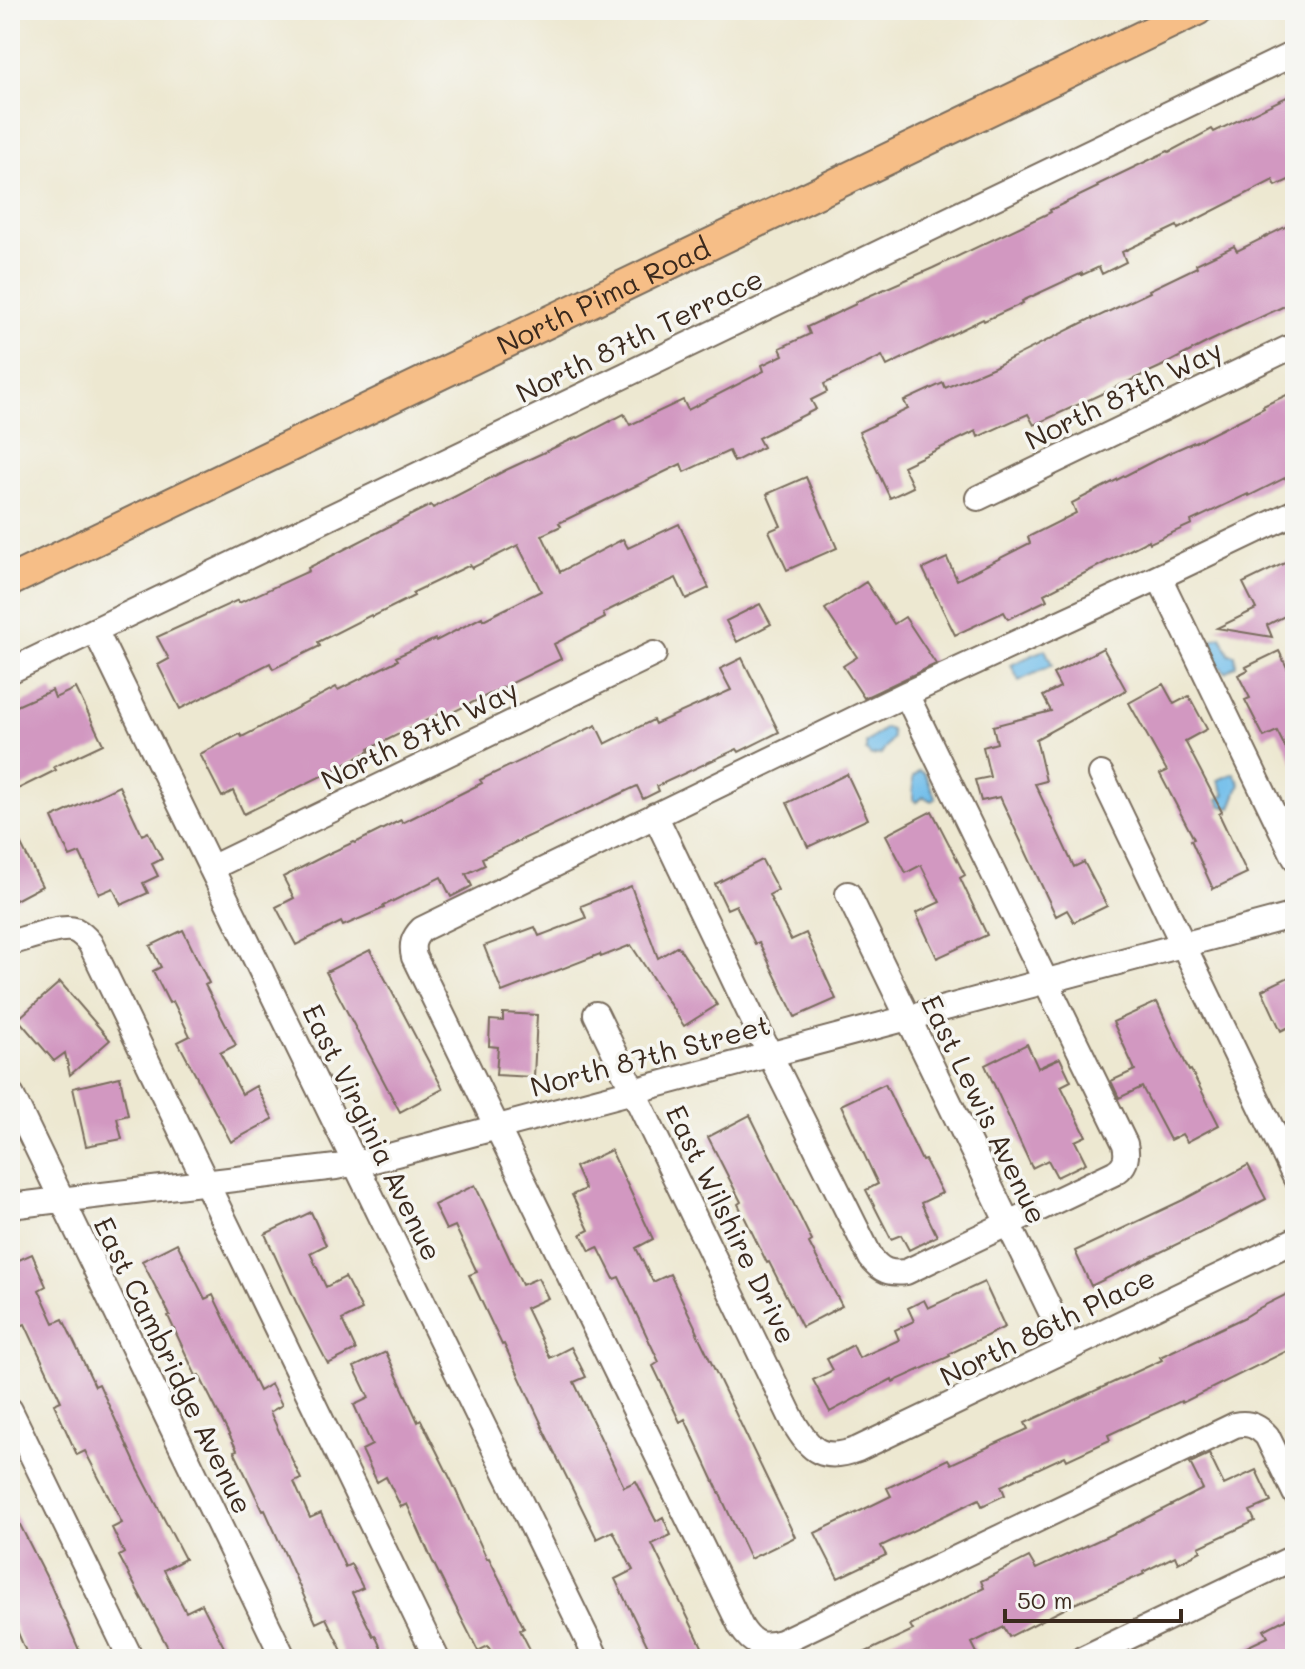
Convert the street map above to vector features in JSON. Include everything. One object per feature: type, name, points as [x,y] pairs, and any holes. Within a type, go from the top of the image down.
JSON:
[{"type":"main road","name":"North Pima Road","points":[[10,581],[1197,10]]},
{"type":"street","name":"North 87th Terrace","points":[[10,671],[1295,53]]},
{"type":"street","name":"North 87th Way","points":[[978,498],[1295,345]]},
{"type":"street","points":[[1295,512],[906,694],[422,929],[413,941],[412,949],[496,1127],[749,1639],[759,1644],[781,1642],[1235,1425],[1244,1423],[1253,1426],[1267,1436],[1295,1493]]},
{"type":"street","points":[[1159,577],[1295,858]]},
{"type":"street","name":"East Virginia Avenue","points":[[95,630],[597,1659]]},
{"type":"street","name":"North 87th Way","points":[[211,868],[654,654]]},
{"type":"street","points":[[655,815],[770,1055],[877,1266],[886,1272],[906,1272],[1114,1173],[1122,1169],[1126,1161],[1125,1144],[906,694]]},
{"type":"street","points":[[1101,774],[1295,1177]]},
{"type":"street","name":"East Lewis Avenue","points":[[848,894],[1069,1349]]},
{"type":"street","name":"North 87th Street","points":[[10,1206],[355,1164],[1295,915]]},
{"type":"street","points":[[10,943],[66,928],[90,943],[437,1659]]},
{"type":"street","name":"East Wilshire Drive","points":[[596,1014],[794,1423],[809,1446],[821,1453]]},
{"type":"street","name":"East Cambridge Avenue","points":[[12,1096],[284,1659]]},
{"type":"street","name":"North 86th Place","points":[[821,1453],[847,1454],[1295,1240]]},
{"type":"street","points":[[10,1410],[131,1659]]},
{"type":"street","points":[[1082,1659],[1295,1557]]},
{"type":"water","points":[[1221,636],[1229,654],[1235,655],[1236,665],[1226,672],[1216,662],[1211,650],[1211,640]]},
{"type":"water","points":[[1045,649],[1052,665],[1019,681],[1011,665]]},
{"type":"water","points":[[885,728],[891,730],[892,738],[881,754],[871,756],[866,751],[866,743]]},
{"type":"water","points":[[919,771],[925,774],[936,798],[932,801],[924,797],[916,802],[913,799],[913,777]]},
{"type":"water","points":[[1234,773],[1240,784],[1231,808],[1221,806],[1218,799],[1225,795],[1218,780]]},
{"type":"building","points":[[1295,93],[1295,177],[1276,186],[1273,180],[1178,229],[1177,226],[1122,252],[1126,262],[1102,274],[1099,267],[1082,273],[887,366],[882,356],[824,384],[827,392],[811,400],[816,409],[758,438],[763,447],[734,462],[729,451],[684,472],[681,464],[559,523],[561,526],[542,535],[560,572],[623,539],[628,548],[679,524],[709,588],[686,599],[676,578],[643,593],[603,613],[605,618],[554,644],[561,659],[443,717],[441,713],[244,814],[233,791],[222,797],[200,754],[240,734],[242,737],[336,687],[338,690],[398,660],[396,657],[541,591],[518,545],[412,593],[414,596],[318,642],[320,646],[273,669],[270,663],[180,709],[158,665],[169,659],[157,637],[309,571],[308,568],[431,505],[433,508],[624,414],[630,425],[683,400],[688,410],[764,371],[762,365],[783,355],[780,348],[810,334],[807,327],[1051,212],[1097,185],[1212,129],[1214,132]]},
{"type":"building","points":[[1295,222],[1295,301],[1034,425],[1028,414],[978,437],[976,431],[903,466],[913,487],[890,498],[859,432],[908,409],[904,401],[943,383],[945,388],[994,367],[1150,292],[1197,267],[1196,264],[1234,246],[1237,251]]},
{"type":"building","points":[[1295,391],[1295,473],[1191,521],[1192,524],[1150,543],[1149,540],[1044,594],[1047,600],[1008,619],[1004,612],[955,635],[923,569],[947,558],[957,580],[1030,543],[1028,537],[1076,513],[1072,503]]},
{"type":"building","points":[[806,477],[837,548],[787,570],[769,531],[781,526],[767,494]]},
{"type":"building","points":[[1295,558],[1295,611],[1267,625],[1272,637],[1217,628],[1256,609],[1243,583]]},
{"type":"building","points":[[866,582],[894,624],[905,617],[936,664],[864,698],[843,666],[857,657],[825,609]]},
{"type":"building","points":[[760,604],[771,624],[737,642],[726,621]]},
{"type":"building","points":[[1103,648],[1126,690],[1036,739],[1046,781],[1035,784],[1074,867],[1084,862],[1107,906],[1074,922],[1067,910],[1056,916],[1000,797],[981,801],[975,780],[990,777],[983,747],[997,743],[993,726],[1051,711],[1043,696],[1060,687],[1053,674]]},
{"type":"building","points":[[1279,651],[1295,684],[1295,767],[1277,731],[1264,737],[1245,700],[1250,698],[1238,675],[1248,670],[1246,667]]},
{"type":"building","points":[[742,658],[779,732],[657,786],[659,791],[643,799],[637,786],[482,858],[485,865],[466,874],[472,886],[451,897],[441,877],[384,908],[343,926],[341,922],[296,945],[276,907],[294,898],[283,877],[401,820],[402,823],[482,783],[480,780],[596,725],[605,744],[653,720],[655,724],[731,690],[720,669]]},
{"type":"building","points":[[1163,684],[1174,704],[1189,696],[1207,729],[1185,741],[1222,812],[1219,814],[1247,873],[1213,889],[1191,840],[1194,839],[1160,774],[1167,771],[1129,703]]},
{"type":"building","points":[[76,688],[103,744],[54,767],[56,770],[16,790],[10,777],[10,709],[52,690],[55,698]]},
{"type":"building","points":[[847,774],[868,819],[808,847],[787,803]]},
{"type":"building","points":[[119,786],[142,835],[148,832],[162,859],[152,864],[158,876],[143,883],[148,893],[121,905],[113,888],[99,894],[80,853],[70,857],[52,818]]},
{"type":"building","points":[[932,811],[965,875],[960,878],[987,935],[937,958],[916,913],[940,902],[921,865],[906,873],[886,835]]},
{"type":"building","points":[[10,823],[42,886],[10,903]]},
{"type":"building","points":[[762,860],[778,890],[769,895],[791,940],[806,933],[836,999],[795,1017],[759,942],[755,944],[736,905],[727,909],[715,884]]},
{"type":"building","points":[[631,886],[658,958],[678,946],[717,1005],[684,1026],[631,945],[502,992],[484,946],[535,927],[539,936],[586,918],[581,906]]},
{"type":"building","points":[[183,930],[209,983],[205,985],[236,1045],[220,1053],[242,1094],[256,1086],[273,1119],[231,1142],[178,1042],[190,1036],[173,1001],[169,1003],[153,971],[161,967],[150,946]]},
{"type":"building","points":[[370,950],[443,1089],[400,1112],[326,972]]},
{"type":"building","points":[[1295,974],[1295,1024],[1281,1031],[1262,990]]},
{"type":"building","points":[[60,982],[110,1040],[70,1075],[65,1053],[54,1061],[18,1019]]},
{"type":"building","points":[[1157,1002],[1189,1071],[1219,1125],[1187,1142],[1182,1134],[1170,1140],[1142,1087],[1119,1098],[1111,1081],[1135,1070],[1113,1022]]},
{"type":"building","points":[[503,1013],[537,1015],[534,1077],[496,1075],[498,1047],[489,1046],[490,1020],[503,1021]]},
{"type":"building","points":[[1027,1044],[1038,1068],[1060,1058],[1071,1081],[1061,1086],[1086,1136],[1075,1141],[1086,1163],[1057,1177],[1048,1160],[1032,1168],[985,1065]]},
{"type":"building","points":[[120,1077],[128,1115],[117,1118],[122,1139],[86,1146],[73,1088]]},
{"type":"building","points":[[885,1084],[922,1161],[925,1160],[942,1193],[921,1203],[937,1236],[909,1250],[901,1235],[891,1239],[866,1190],[878,1184],[841,1105]]},
{"type":"building","points":[[750,1115],[842,1306],[802,1327],[767,1263],[708,1137]]},
{"type":"building","points":[[611,1150],[653,1239],[636,1248],[653,1282],[670,1274],[795,1537],[750,1559],[685,1419],[680,1422],[653,1366],[659,1362],[619,1277],[614,1279],[598,1247],[590,1251],[581,1234],[589,1230],[572,1195],[585,1189],[575,1167]]},
{"type":"building","points":[[1248,1165],[1266,1199],[1091,1286],[1075,1251],[1183,1200]]},
{"type":"building","points":[[475,1185],[522,1285],[538,1278],[548,1298],[526,1308],[550,1358],[571,1347],[586,1377],[574,1382],[624,1487],[636,1481],[656,1521],[663,1517],[671,1535],[652,1544],[708,1659],[655,1659],[648,1647],[615,1579],[633,1570],[613,1531],[597,1539],[469,1275],[477,1272],[455,1226],[446,1230],[434,1205]]},
{"type":"building","points":[[311,1212],[326,1245],[310,1253],[326,1287],[345,1277],[362,1310],[342,1320],[356,1350],[328,1364],[265,1234]]},
{"type":"building","points":[[177,1243],[205,1299],[213,1295],[259,1391],[271,1384],[282,1405],[270,1412],[301,1479],[294,1482],[310,1518],[321,1513],[345,1567],[351,1564],[363,1588],[352,1593],[386,1659],[346,1659],[326,1618],[316,1623],[265,1510],[234,1451],[237,1450],[199,1375],[196,1376],[142,1261]]},
{"type":"building","points":[[32,1254],[46,1286],[39,1290],[54,1323],[63,1319],[95,1386],[99,1384],[138,1469],[185,1559],[164,1570],[186,1612],[202,1604],[230,1659],[174,1659],[119,1556],[124,1553],[112,1528],[122,1523],[85,1451],[77,1455],[54,1404],[61,1401],[25,1324],[10,1330],[10,1264]]},
{"type":"building","points":[[984,1282],[1005,1327],[950,1356],[893,1382],[892,1379],[830,1412],[813,1380],[833,1370],[827,1359],[853,1345],[859,1358],[899,1340],[895,1330],[914,1321],[908,1308],[924,1300],[928,1308]]},
{"type":"building","points":[[1295,1290],[1295,1347],[1182,1403],[1108,1435],[1110,1440],[1067,1460],[1065,1456],[1001,1486],[1005,1495],[982,1506],[979,1499],[881,1546],[886,1555],[838,1578],[815,1533],[891,1496],[887,1488],[948,1459],[951,1464],[1028,1429],[1025,1423],[1162,1360],[1160,1357]]},
{"type":"building","points":[[386,1352],[418,1422],[421,1420],[487,1559],[524,1628],[520,1630],[535,1659],[495,1659],[488,1646],[478,1651],[407,1504],[401,1507],[386,1477],[377,1482],[362,1450],[372,1445],[354,1405],[369,1398],[354,1367]]},
{"type":"building","points":[[1209,1454],[1224,1485],[1256,1470],[1271,1502],[1250,1511],[1255,1521],[1199,1547],[1201,1551],[1178,1563],[1175,1556],[1144,1574],[1074,1604],[1009,1637],[1004,1627],[972,1643],[977,1653],[964,1659],[851,1659],[913,1630],[910,1625],[984,1588],[981,1581],[1029,1557],[1036,1569],[1203,1489],[1190,1463]]},
{"type":"building","points":[[10,1505],[83,1659],[29,1659],[10,1614]]},
{"type":"building","points":[[1295,1614],[1295,1659],[1221,1659],[1268,1637],[1264,1630]]}]
